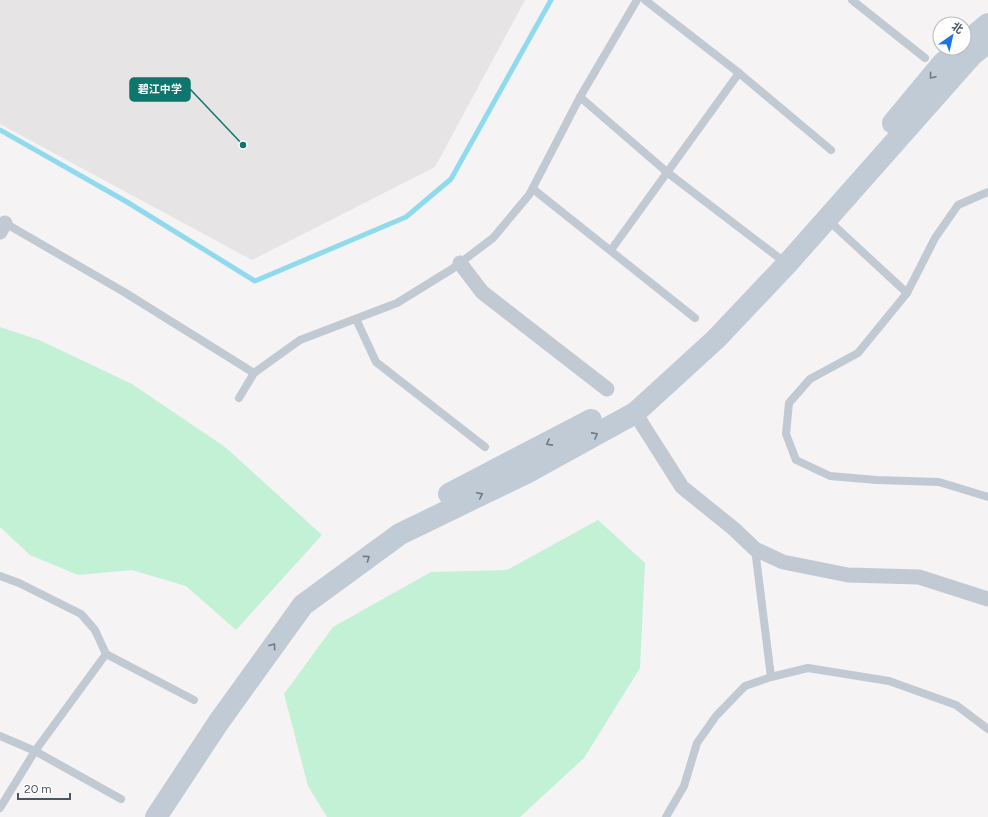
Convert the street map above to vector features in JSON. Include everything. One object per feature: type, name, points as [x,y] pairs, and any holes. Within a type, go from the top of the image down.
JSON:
[{"type":"main road","points":[[972,37],[988,24]]},
{"type":"main road","points":[[141,817],[262,636],[296,594],[371,538],[439,499],[632,399],[827,220],[972,55],[988,42]]},
{"type":"main road","points":[[156,817],[218,723],[303,605],[400,534],[526,473],[635,413],[716,339],[783,261],[942,64],[951,56]]},
{"type":"street","points":[[460,263],[482,292],[607,389]]},
{"type":"street","points":[[635,413],[682,486],[734,529],[755,550],[783,562],[848,575],[919,577],[988,599]]},
{"type":"lane","points":[[239,398],[254,374],[300,340],[397,303],[460,263],[493,238],[533,189],[580,97],[637,0]]},
{"type":"lane","points":[[645,0],[739,73],[831,150]]},
{"type":"lane","points":[[852,0],[925,58]]},
{"type":"lane","points":[[611,250],[739,73]]},
{"type":"lane","points":[[580,97],[668,173],[783,261]]},
{"type":"lane","points":[[533,189],[695,318]]},
{"type":"lane","points":[[988,192],[958,205],[934,238],[907,293],[858,353],[810,379],[789,403],[786,434],[796,460],[830,476],[877,480],[939,482],[988,497]]},
{"type":"lane","points":[[827,220],[907,293]]},
{"type":"lane","points":[[2,225],[124,292],[254,374]]},
{"type":"lane","points":[[356,318],[376,362],[485,447]]},
{"type":"lane","points":[[755,550],[771,677]]},
{"type":"lane","points":[[0,576],[19,583],[81,614],[95,630],[106,654],[194,700]]},
{"type":"lane","points":[[0,808],[35,751],[106,654]]},
{"type":"lane","points":[[666,817],[684,786],[697,743],[716,716],[745,686],[771,677],[808,668],[889,681],[956,705],[988,729]]},
{"type":"lane","points":[[0,736],[35,751],[121,799]]},
{"type":"shaded area","points":[[0,0],[525,0],[435,167],[252,260],[0,124]]},
{"type":"green space","points":[[0,327],[39,340],[132,384],[225,447],[322,535],[236,630],[186,586],[132,570],[78,575],[30,555],[0,527]]},
{"type":"green space","points":[[598,520],[645,563],[640,668],[584,758],[520,817],[327,817],[308,786],[284,694],[333,627],[431,572],[507,570]]},
{"type":"waterway","points":[[0,130],[127,202],[255,281],[406,217],[451,179],[551,0]]},
{"type":"place","name":"碧江中学","points":[[243,145]]}]
